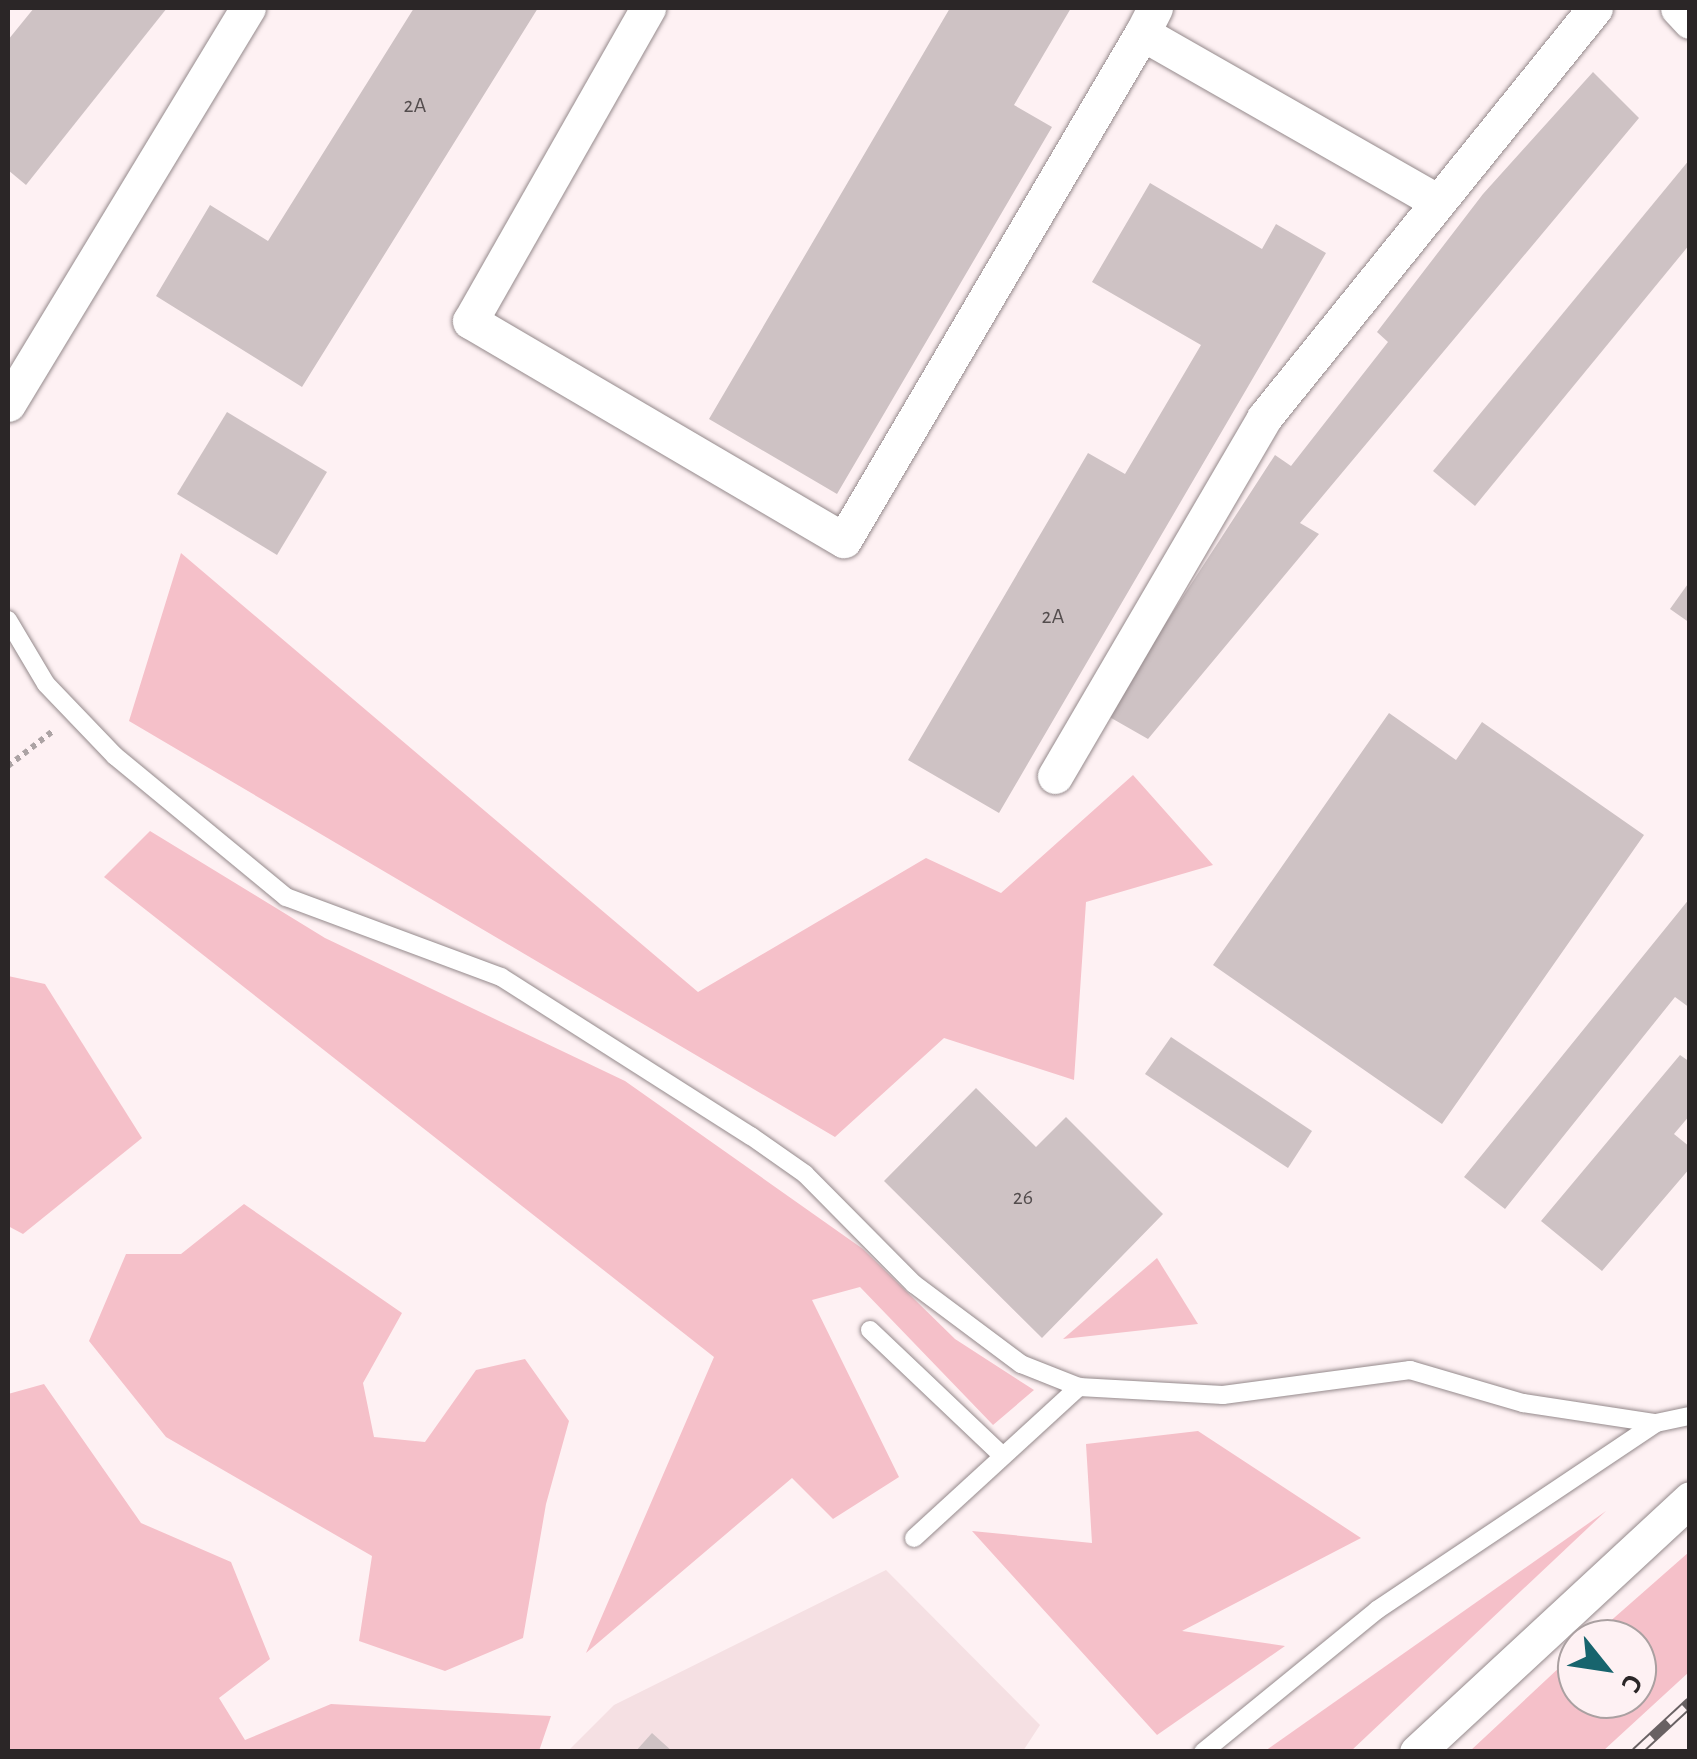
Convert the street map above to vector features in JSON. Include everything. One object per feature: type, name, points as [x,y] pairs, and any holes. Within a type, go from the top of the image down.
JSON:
[{"type":"street","points":[[8,404],[248,8]]},
{"type":"street","points":[[648,8],[470,320],[844,540],[1148,20],[1438,202]]},
{"type":"street","points":[[1055,776],[1264,418],[1595,8]]},
{"type":"street","points":[[1678,8],[1690,22]]},
{"type":"street","points":[[1417,1752],[1690,1499]]},
{"type":"lane","points":[[8,620],[46,684],[115,756],[286,897],[501,977],[791,1164],[914,1284],[1021,1364],[1079,1388],[1223,1395],[1410,1370],[1523,1403],[1656,1423],[1690,1416]]},
{"type":"lane","points":[[870,1330],[1003,1456]]},
{"type":"lane","points":[[914,1538],[1079,1388]]},
{"type":"lane","points":[[1202,1752],[1376,1610],[1656,1423]]},
{"type":"path","points":[[8,766],[74,714]]},
{"type":"shaded area","points":[[181,553],[698,992],[926,858],[1001,893],[1133,775],[1213,865],[1086,902],[1074,1080],[944,1038],[835,1137],[129,721]]},
{"type":"shaded area","points":[[150,831],[325,938],[625,1081],[863,1249],[955,1339],[1034,1390],[993,1425],[860,1287],[812,1300],[899,1477],[833,1519],[792,1478],[586,1653],[714,1357],[104,877]]},
{"type":"shaded area","points":[[8,976],[45,984],[142,1138],[23,1234],[8,1226]]},
{"type":"shaded area","points":[[244,1204],[402,1313],[363,1383],[374,1437],[425,1442],[476,1370],[525,1359],[569,1421],[546,1504],[523,1638],[445,1671],[359,1641],[372,1556],[166,1437],[89,1341],[126,1254],[181,1254]]},
{"type":"shaded area","points":[[1157,1258],[1198,1324],[1063,1339]]},
{"type":"shaded area","points":[[44,1384],[141,1523],[231,1562],[270,1659],[219,1698],[245,1740],[331,1704],[551,1716],[539,1751],[8,1751],[8,1394]]},
{"type":"shaded area","points":[[1198,1431],[1361,1538],[1182,1631],[1285,1646],[1157,1735],[972,1531],[1092,1543],[1086,1444]]},
{"type":"shaded area","points":[[1606,1511],[1351,1751],[1265,1751]]},
{"type":"shaded area","points":[[1689,1552],[1689,1672],[1657,1701],[1657,1619],[1613,1619]]},
{"type":"shaded area","points":[[886,1570],[1040,1725],[1023,1751],[567,1752],[614,1705]]},
{"type":"shaded area","points":[[1557,1670],[1557,1719],[1638,1719],[1603,1751],[1470,1751]]},
{"type":"building","points":[[34,8],[167,8],[26,185],[8,170],[8,40]]},
{"type":"building","points":[[414,8],[538,8],[302,387],[156,296],[210,205],[268,241]]},
{"type":"building","points":[[950,8],[1071,8],[1014,105],[1052,127],[837,494],[709,419]]},
{"type":"building","points":[[1593,72],[1639,118],[1300,523],[1319,534],[1148,739],[1106,715],[1275,455],[1291,466],[1388,342],[1377,332],[1483,194]]},
{"type":"building","points":[[1690,159],[1690,244],[1475,506],[1433,471]]},
{"type":"building","points":[[1150,183],[1262,249],[1276,224],[1326,253],[999,813],[908,760],[1088,453],[1125,474],[1201,345],[1092,282]]},
{"type":"building","points":[[227,412],[327,472],[277,555],[177,494]]},
{"type":"building","points":[[1690,581],[1690,623],[1670,609]]},
{"type":"building","points":[[1389,713],[1456,760],[1482,722],[1644,835],[1442,1124],[1213,965]]},
{"type":"building","points":[[1690,898],[1690,1008],[1675,997],[1505,1209],[1464,1177]]},
{"type":"building","points":[[1171,1037],[1312,1131],[1288,1168],[1145,1074]]},
{"type":"building","points":[[1680,1055],[1690,1062],[1690,1115],[1674,1134],[1690,1147],[1690,1168],[1602,1271],[1541,1221]]},
{"type":"building","points":[[976,1088],[1036,1147],[1066,1117],[1163,1214],[1042,1338],[884,1181]]},
{"type":"building","points":[[652,1733],[673,1752],[635,1752]]},
{"type":"railway","points":[[1636,1752],[1690,1702]]}]
